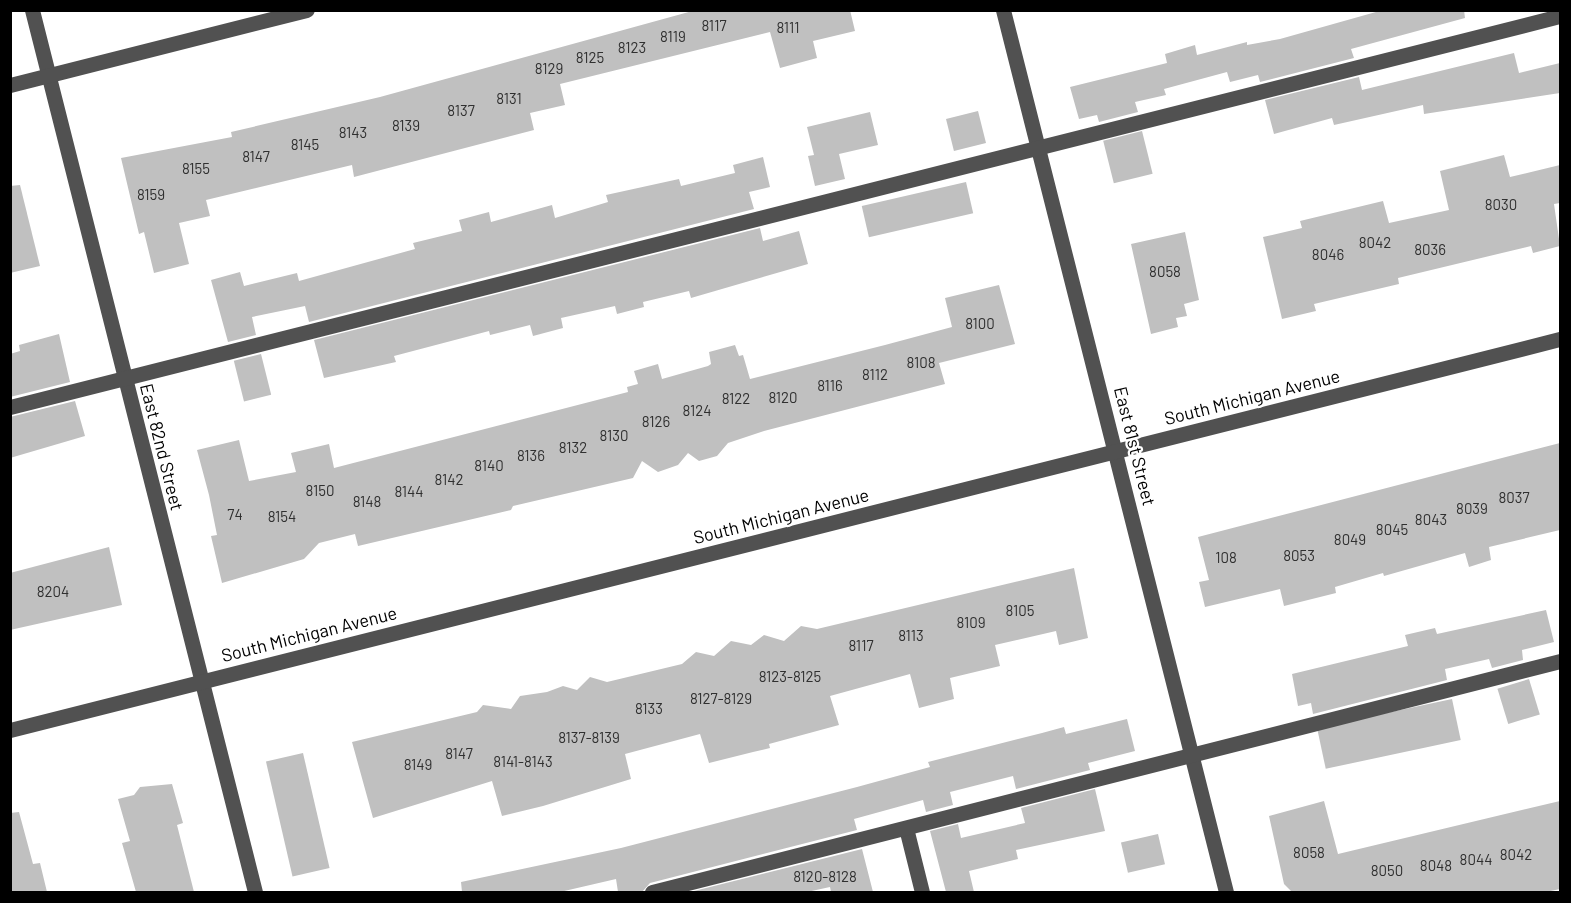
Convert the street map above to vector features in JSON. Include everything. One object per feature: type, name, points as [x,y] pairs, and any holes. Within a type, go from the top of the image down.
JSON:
[{"type":"street","name":"East 82nd Street","points":[[32,10],[255,892]]},
{"type":"street","points":[[10,86],[307,10]]},
{"type":"street","name":"East 81st Street","points":[[1003,10],[1226,892]]},
{"type":"street","points":[[10,407],[1560,16]]},
{"type":"street","name":"South Michigan Avenue","points":[[10,730],[1560,339]]},
{"type":"street","points":[[652,892],[1560,661]]},
{"type":"street","points":[[906,828],[922,892]]},
{"type":"building","points":[[696,10],[850,10],[855,31],[813,41],[817,58],[780,68],[770,32],[560,84],[565,105],[530,113],[534,130],[354,177],[352,165],[206,200],[210,216],[179,223],[189,264],[154,273],[144,232],[139,234],[121,158],[232,137],[231,132],[380,97]]},
{"type":"building","points":[[1383,10],[1464,10],[1465,18],[1351,49],[1354,58],[1260,82],[1258,75],[1230,82],[1227,72],[1164,89],[1166,95],[1135,102],[1138,112],[1099,122],[1097,115],[1079,119],[1070,87],[1167,63],[1165,54],[1195,45],[1197,55],[1247,42],[1247,45],[1280,39]]},
{"type":"building","points":[[1514,53],[1519,73],[1560,63],[1560,93],[1424,114],[1423,105],[1334,125],[1332,118],[1274,134],[1265,100],[1359,77],[1362,90]]},
{"type":"building","points":[[978,111],[986,143],[954,151],[946,119]]},
{"type":"building","points":[[870,112],[878,145],[839,154],[845,179],[815,186],[808,156],[814,155],[807,127]]},
{"type":"building","points":[[1142,131],[1153,174],[1114,183],[1103,141]]},
{"type":"building","points":[[1504,155],[1510,177],[1560,165],[1560,203],[1554,204],[1560,246],[1533,253],[1531,246],[1398,278],[1399,284],[1314,304],[1316,311],[1282,319],[1263,237],[1302,228],[1300,221],[1383,201],[1389,223],[1449,210],[1440,171]]},
{"type":"building","points":[[763,157],[770,187],[749,192],[754,209],[309,322],[305,306],[252,317],[256,335],[228,342],[211,280],[240,272],[244,286],[297,273],[299,281],[415,249],[413,243],[462,231],[459,220],[489,212],[491,222],[552,205],[555,218],[608,202],[606,195],[679,179],[681,186],[735,173],[733,165]]},
{"type":"building","points":[[966,182],[973,213],[869,237],[862,206]]},
{"type":"building","points":[[20,185],[40,266],[10,273],[10,186]]},
{"type":"building","points":[[760,228],[763,241],[799,231],[808,264],[691,298],[689,291],[643,302],[644,307],[617,314],[615,306],[561,318],[563,328],[533,336],[530,325],[490,335],[489,331],[394,356],[396,362],[324,378],[314,340]]},
{"type":"building","points":[[1185,232],[1199,300],[1184,304],[1187,316],[1176,318],[1178,327],[1151,334],[1131,244]]},
{"type":"building","points":[[999,285],[1015,344],[939,363],[945,384],[764,431],[728,443],[717,456],[699,461],[688,453],[678,465],[658,472],[642,461],[633,478],[513,506],[511,510],[358,546],[355,534],[319,543],[304,559],[222,583],[211,536],[217,535],[197,450],[239,440],[249,481],[296,472],[291,453],[329,444],[334,468],[628,392],[627,387],[638,384],[634,371],[658,364],[662,379],[708,366],[711,364],[709,352],[735,345],[739,356],[743,355],[750,379],[952,327],[945,298]]},
{"type":"building","points":[[59,334],[70,382],[10,397],[10,354],[20,351],[19,345]]},
{"type":"building","points":[[261,354],[271,395],[244,402],[234,361]]},
{"type":"building","points":[[75,401],[85,436],[10,458],[10,417]]},
{"type":"building","points":[[1560,443],[1560,530],[1489,547],[1491,560],[1469,567],[1465,553],[1335,587],[1336,593],[1284,606],[1280,589],[1205,607],[1199,582],[1209,580],[1198,537]]},
{"type":"building","points":[[109,547],[122,605],[10,630],[10,573]]},
{"type":"building","points":[[1074,568],[1088,638],[1059,645],[1056,631],[995,645],[1000,666],[950,678],[954,699],[919,708],[910,674],[830,696],[839,725],[769,744],[770,748],[709,763],[700,734],[625,754],[631,779],[543,806],[502,816],[492,781],[373,818],[352,742],[477,712],[483,705],[511,709],[520,696],[547,692],[563,686],[577,690],[590,677],[607,682],[682,664],[696,652],[714,656],[731,641],[751,645],[764,635],[784,641],[801,626],[817,629]]},
{"type":"building","points":[[1546,610],[1554,642],[1522,650],[1523,660],[1492,668],[1489,659],[1445,669],[1447,680],[1313,714],[1311,703],[1298,706],[1292,674],[1408,646],[1405,635],[1435,628],[1437,634]]},
{"type":"building","points":[[1529,679],[1540,714],[1508,724],[1497,689]]},
{"type":"building","points":[[1452,699],[1461,740],[1326,769],[1317,728]]},
{"type":"building","points":[[1127,719],[1135,751],[1088,763],[1090,770],[1016,789],[1013,776],[950,792],[953,805],[926,812],[923,800],[854,819],[857,830],[650,883],[642,892],[618,892],[616,879],[560,892],[462,892],[461,882],[621,848],[857,787],[930,767],[928,762],[1064,727],[1066,734]]},
{"type":"building","points":[[303,753],[330,868],[293,877],[266,762]]},
{"type":"building","points":[[172,784],[183,823],[177,825],[194,892],[136,892],[122,843],[130,841],[118,799],[134,795],[140,787]]},
{"type":"building","points":[[1095,789],[1105,831],[1016,850],[1018,859],[969,871],[974,892],[946,892],[930,831],[958,824],[961,838],[1025,823],[1021,808]]},
{"type":"building","points":[[1324,801],[1338,854],[1560,801],[1560,889],[1546,892],[1292,892],[1284,884],[1269,816]]},
{"type":"building","points":[[19,812],[33,864],[40,863],[47,892],[10,892],[10,813]]},
{"type":"building","points":[[1158,834],[1165,864],[1128,873],[1121,843]]},
{"type":"building","points":[[862,849],[873,892],[831,892],[830,887],[807,892],[690,892]]}]
